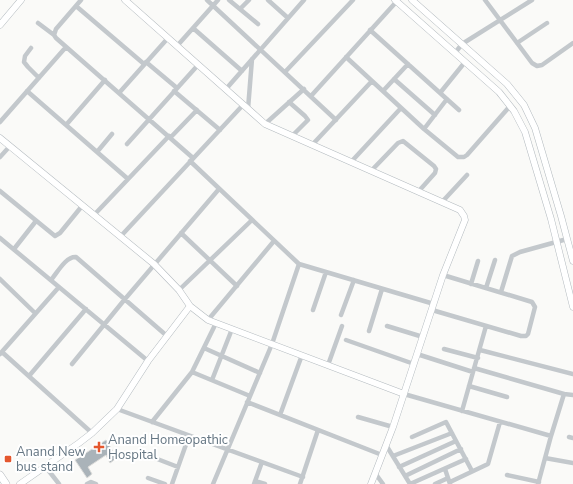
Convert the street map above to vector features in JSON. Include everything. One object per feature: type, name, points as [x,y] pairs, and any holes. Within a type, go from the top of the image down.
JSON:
[{"type":"main road","points":[[0,475],[4,483]]},
{"type":"street","points":[[54,35],[56,29],[81,0]]},
{"type":"street","points":[[124,0],[265,124],[460,210],[464,216],[464,220],[393,427],[371,484]]},
{"type":"street","points":[[207,0],[336,120]]},
{"type":"street","points":[[177,46],[218,0]]},
{"type":"street","points":[[229,0],[258,24]]},
{"type":"street","points":[[240,9],[249,0]]},
{"type":"street","points":[[268,0],[288,18]]},
{"type":"street","points":[[226,89],[304,0]]},
{"type":"street","points":[[285,72],[353,0]]},
{"type":"street","points":[[311,96],[396,0],[499,92],[514,111],[525,132],[573,307]]},
{"type":"street","points":[[412,0],[507,84],[524,105],[535,128],[573,261]]},
{"type":"street","points":[[485,0],[532,63],[537,66],[542,65],[573,43]]},
{"type":"street","points":[[455,53],[462,44],[532,0]]},
{"type":"street","points":[[0,25],[19,1]]},
{"type":"street","points":[[76,6],[145,63],[220,130]]},
{"type":"street","points":[[38,23],[54,35],[169,137],[220,189],[299,264],[382,288],[486,326],[524,337],[528,334],[535,307],[532,302],[444,276]]},
{"type":"street","points":[[517,43],[547,23]]},
{"type":"street","points":[[193,28],[242,71]]},
{"type":"street","points":[[370,30],[459,110]]},
{"type":"street","points":[[119,93],[168,38]]},
{"type":"street","points":[[0,122],[66,47]]},
{"type":"street","points":[[31,48],[25,56],[24,62],[40,78]]},
{"type":"street","points":[[346,57],[424,129],[458,157],[464,157],[467,155],[510,106]]},
{"type":"street","points":[[120,236],[220,130],[246,107],[252,59]]},
{"type":"street","points":[[440,92],[465,62]]},
{"type":"street","points":[[383,91],[408,64]]},
{"type":"street","points":[[127,144],[198,65]]},
{"type":"street","points":[[394,78],[435,114]]},
{"type":"street","points":[[66,124],[105,80]]},
{"type":"street","points":[[312,145],[372,81]]},
{"type":"street","points":[[265,124],[304,89]]},
{"type":"street","points":[[27,91],[128,179]]},
{"type":"street","points":[[424,129],[447,99]]},
{"type":"street","points":[[289,102],[308,120],[292,136]]},
{"type":"street","points":[[351,162],[401,108]]},
{"type":"street","points":[[94,215],[197,110]]},
{"type":"street","points":[[97,152],[112,134]]},
{"type":"street","points":[[0,138],[154,264],[179,290],[190,306],[208,320],[404,394],[551,436]]},
{"type":"street","points":[[371,171],[398,143],[403,141],[436,169],[435,173],[418,192]]},
{"type":"street","points":[[0,157],[10,146]]},
{"type":"street","points":[[442,202],[467,175]]},
{"type":"street","points":[[72,364],[154,264],[220,189]]},
{"type":"street","points":[[0,191],[55,236],[58,235],[82,206]]},
{"type":"street","points":[[179,290],[252,220]]},
{"type":"street","points":[[14,250],[36,221]]},
{"type":"street","points":[[181,233],[237,286]]},
{"type":"street","points":[[0,238],[148,361]]},
{"type":"street","points":[[501,292],[512,256],[520,252],[567,239]]},
{"type":"street","points":[[208,320],[274,241]]},
{"type":"street","points":[[51,280],[69,259],[73,257],[76,258],[167,336]]},
{"type":"street","points":[[486,288],[495,260]]},
{"type":"street","points":[[471,284],[478,261]]},
{"type":"street","points":[[213,484],[272,344],[299,264]]},
{"type":"street","points":[[313,310],[326,272]]},
{"type":"street","points":[[0,279],[35,314]]},
{"type":"street","points":[[341,316],[354,280]]},
{"type":"street","points":[[0,288],[4,283]]},
{"type":"street","points":[[59,286],[1,353],[29,376],[92,433]]},
{"type":"street","points":[[369,331],[382,288]]},
{"type":"street","points":[[20,484],[92,433],[117,409],[148,361],[190,306]]},
{"type":"street","points":[[29,376],[86,309]]},
{"type":"street","points":[[152,422],[192,372],[216,323]]},
{"type":"street","points":[[328,365],[342,326]]},
{"type":"street","points":[[387,326],[423,337]]},
{"type":"street","points":[[462,410],[486,326]]},
{"type":"street","points":[[212,380],[232,329]]},
{"type":"street","points":[[346,340],[414,364]]},
{"type":"street","points":[[204,348],[260,372]]},
{"type":"street","points":[[444,349],[478,358]]},
{"type":"street","points":[[480,350],[573,374]]},
{"type":"street","points":[[417,354],[573,396]]},
{"type":"street","points":[[280,415],[302,355]]},
{"type":"street","points":[[192,372],[250,396]]},
{"type":"street","points":[[469,386],[507,397]]},
{"type":"street","points":[[506,475],[538,483],[564,394]]},
{"type":"street","points":[[248,402],[382,455]]},
{"type":"street","points":[[117,409],[302,477]]},
{"type":"street","points":[[358,417],[393,427]]},
{"type":"street","points":[[412,437],[444,422],[448,424],[472,471]]},
{"type":"street","points":[[435,484],[449,481],[488,464],[500,422]]},
{"type":"street","points":[[300,484],[318,430]]},
{"type":"street","points":[[393,456],[452,433]]},
{"type":"street","points":[[172,484],[189,436]]},
{"type":"street","points":[[399,467],[456,441]]},
{"type":"street","points":[[386,445],[410,484],[466,459]]},
{"type":"street","points":[[405,476],[461,449]]},
{"type":"street","points":[[147,455],[178,467]]},
{"type":"street","points":[[545,458],[573,463]]},
{"type":"street","points":[[262,462],[254,482],[265,484]]},
{"type":"street","points":[[45,466],[59,484]]},
{"type":"street","points":[[445,469],[449,481]]},
{"type":"street","points":[[376,473],[383,484]]},
{"type":"street","points":[[148,478],[164,484]]},
{"type":"street","points":[[87,484],[91,482],[96,484]]},
{"type":"building","points":[[106,440],[117,458],[110,463],[106,455],[88,467],[92,474],[87,478],[75,460]]},
{"type":"place","name":"Anand Homeopathic Hospital","points":[[99,447]]},
{"type":"place","name":"Anand New bus stand","points":[[8,459]]}]
